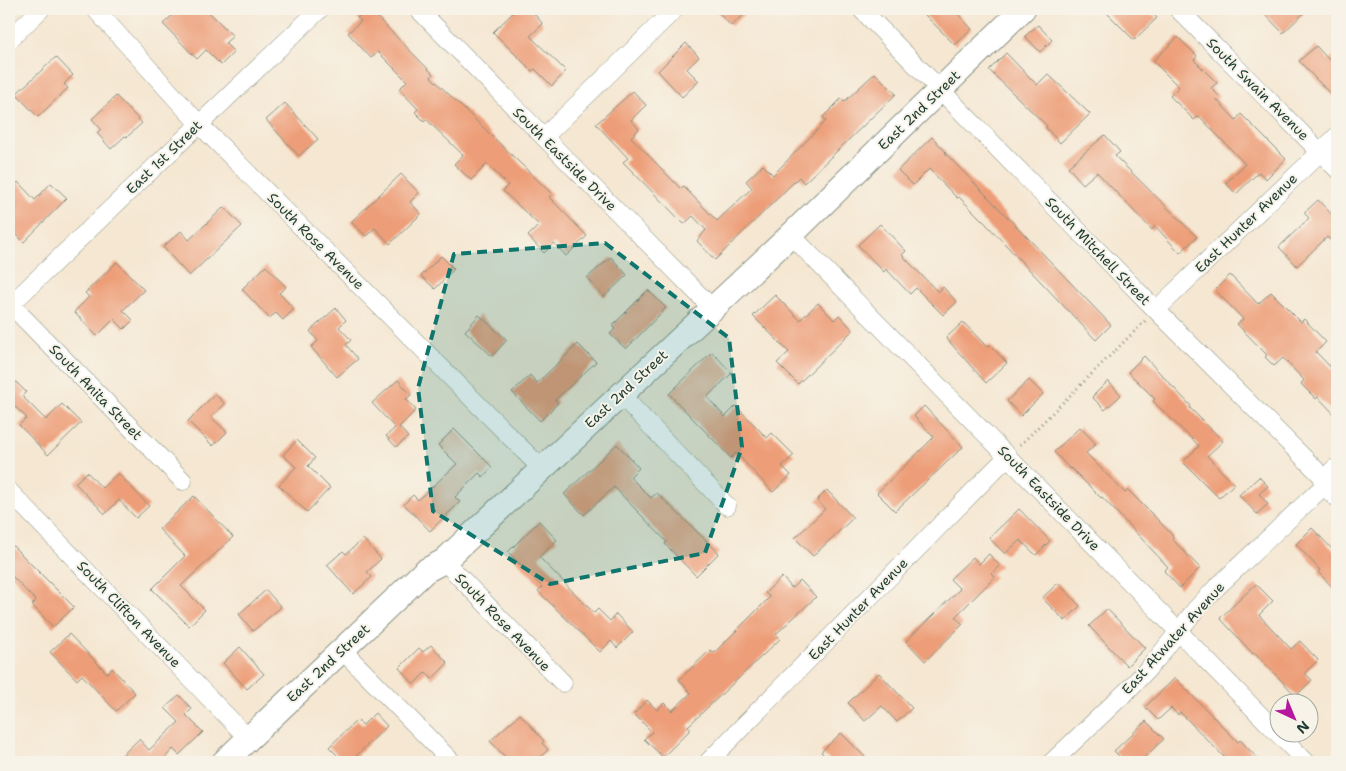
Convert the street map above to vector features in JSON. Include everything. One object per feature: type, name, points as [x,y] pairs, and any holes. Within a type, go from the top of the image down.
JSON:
[{"type":"street","points":[[9,40],[41,9]]},
{"type":"street","name":"South Rose Avenue","points":[[95,9],[199,124],[542,469]]},
{"type":"street","name":"East 1st Street","points":[[9,305],[320,9]]},
{"type":"street","name":"South Eastside Drive","points":[[418,9],[712,308]]},
{"type":"street","points":[[544,137],[675,9]]},
{"type":"street","name":"South Mitchell Street","points":[[861,9],[1156,310],[1334,482]]},
{"type":"street","name":"East 2nd Street","points":[[224,762],[426,571],[444,561],[791,235],[1023,9]]},
{"type":"street","name":"South Swain Avenue","points":[[1178,9],[1337,169]]},
{"type":"street","name":"East Hunter Avenue","points":[[1156,310],[1337,136]]},
{"type":"street","name":"South Eastside Drive","points":[[791,235],[1306,762]]},
{"type":"street","name":"South Anita Street","points":[[9,305],[183,481]]},
{"type":"street","points":[[620,394],[727,506]]},
{"type":"street","name":"East Hunter Avenue","points":[[708,762],[1008,456]]},
{"type":"street","name":"East Atwater Avenue","points":[[1052,762],[1156,660],[1178,630],[1217,587],[1334,482]]},
{"type":"street","name":"South Clifton Avenue","points":[[9,491],[248,738]]},
{"type":"street","name":"South Rose Avenue","points":[[444,561],[563,683]]},
{"type":"street","points":[[342,650],[452,762]]},
{"type":"path","points":[[1008,456],[1156,310]]},
{"type":"highlighted area","points":[[605,243],[729,338],[742,447],[705,553],[550,584],[433,511],[418,388],[454,254]]},
{"type":"building","points":[[179,9],[206,9],[233,36],[225,43],[234,52],[221,65],[206,50],[197,59],[163,24]]},
{"type":"building","points":[[366,9],[369,9],[433,74],[431,77],[552,194],[549,197],[587,236],[566,256],[554,243],[544,253],[528,236],[539,225],[503,191],[508,185],[487,164],[471,180],[454,164],[463,155],[426,119],[424,121],[415,112],[418,109],[399,89],[407,81],[378,52],[371,58],[348,33],[361,21],[357,18]]},
{"type":"building","points":[[517,9],[530,9],[543,24],[530,36],[566,71],[552,86],[535,69],[532,71],[493,32]]},
{"type":"building","points":[[715,9],[750,9],[731,26]]},
{"type":"building","points":[[919,9],[953,9],[972,29],[955,45]]},
{"type":"building","points":[[1103,9],[1148,9],[1157,18],[1134,40]]},
{"type":"building","points":[[1260,9],[1308,9],[1283,33]]},
{"type":"building","points":[[1038,25],[1052,40],[1040,52],[1025,36]]},
{"type":"building","points":[[1178,37],[1197,56],[1194,60],[1217,83],[1211,88],[1219,96],[1216,99],[1236,120],[1241,114],[1286,159],[1266,179],[1259,172],[1236,194],[1226,183],[1245,164],[1199,116],[1194,120],[1170,96],[1179,87],[1153,61]]},
{"type":"building","points":[[686,43],[699,57],[687,69],[699,81],[682,97],[658,71]]},
{"type":"building","points":[[1316,46],[1329,60],[1337,53],[1337,101],[1299,61]]},
{"type":"building","points":[[1006,53],[1037,85],[1048,74],[1090,114],[1060,143],[1046,128],[1047,126],[989,70]]},
{"type":"building","points":[[56,57],[73,75],[64,84],[68,88],[38,117],[16,94]]},
{"type":"building","points":[[875,73],[896,94],[804,183],[799,177],[715,260],[697,241],[706,230],[693,216],[684,224],[623,162],[628,158],[596,124],[633,91],[646,105],[631,120],[639,129],[631,137],[681,189],[683,186],[717,221],[752,188],[746,181],[763,165],[773,175],[826,121],[823,117],[841,99],[844,102]]},
{"type":"building","points":[[116,96],[142,123],[111,149],[97,133],[101,129],[92,119]]},
{"type":"building","points":[[285,103],[318,139],[299,156],[266,120]]},
{"type":"building","points":[[1105,135],[1120,152],[1115,156],[1197,237],[1180,253],[1155,226],[1152,230],[1097,172],[1083,184],[1068,167]]},
{"type":"building","points":[[932,137],[945,153],[1111,325],[1096,340],[986,224],[929,169],[913,185],[898,170]]},
{"type":"building","points":[[401,174],[419,193],[410,202],[421,214],[390,244],[375,228],[366,236],[351,222]]},
{"type":"building","points":[[18,182],[35,200],[51,183],[67,198],[24,242],[9,227],[9,220],[16,212],[9,205],[9,192]]},
{"type":"building","points":[[1318,200],[1337,220],[1337,234],[1331,240],[1327,237],[1297,266],[1279,247],[1309,218],[1304,213]]},
{"type":"building","points":[[224,207],[242,226],[189,276],[163,247],[181,231],[189,240]]},
{"type":"building","points":[[880,224],[906,251],[902,255],[938,292],[943,287],[957,302],[943,315],[916,288],[910,294],[886,269],[884,272],[858,245]]},
{"type":"building","points":[[441,256],[454,269],[435,289],[421,276]]},
{"type":"building","points":[[611,257],[627,275],[604,297],[587,278]]},
{"type":"building","points":[[117,262],[144,290],[123,310],[133,320],[124,329],[114,319],[97,336],[74,312],[89,297],[85,293]]},
{"type":"building","points":[[266,266],[286,287],[279,293],[294,309],[283,320],[276,313],[269,318],[242,289]]},
{"type":"building","points":[[1230,275],[1258,304],[1271,292],[1301,322],[1304,319],[1326,342],[1316,352],[1337,374],[1337,417],[1318,397],[1316,399],[1301,384],[1304,380],[1283,358],[1274,366],[1265,357],[1267,355],[1237,324],[1243,319],[1215,290]]},
{"type":"building","points":[[648,290],[666,308],[626,349],[610,334],[615,329],[612,326]]},
{"type":"building","points":[[775,295],[800,320],[818,303],[834,320],[839,315],[853,330],[798,384],[777,363],[789,352],[753,316]]},
{"type":"building","points":[[336,308],[346,320],[339,327],[351,340],[346,345],[358,359],[337,377],[311,347],[318,341],[310,331]]},
{"type":"building","points":[[479,315],[507,340],[492,356],[465,331]]},
{"type":"building","points":[[963,322],[987,347],[990,345],[1007,363],[986,383],[946,338]]},
{"type":"building","points":[[578,344],[596,362],[555,400],[558,403],[540,421],[512,392],[530,375],[537,383]]},
{"type":"building","points":[[712,352],[732,373],[707,397],[725,417],[736,406],[767,438],[772,433],[794,455],[782,466],[791,475],[773,492],[736,453],[731,458],[669,394]]},
{"type":"building","points":[[1144,356],[1191,406],[1190,408],[1223,441],[1207,456],[1234,484],[1219,498],[1183,462],[1199,446],[1153,401],[1155,399],[1128,372]]},
{"type":"building","points":[[9,375],[26,392],[22,396],[46,420],[62,404],[81,423],[48,455],[19,425],[27,418],[13,405],[9,409]]},
{"type":"building","points":[[398,380],[411,395],[406,399],[416,410],[399,427],[408,437],[396,447],[386,436],[395,428],[372,403]]},
{"type":"building","points":[[1029,380],[1043,394],[1021,416],[1007,401]]},
{"type":"building","points":[[1108,381],[1121,395],[1105,410],[1092,397]]},
{"type":"building","points":[[215,394],[225,404],[211,417],[227,432],[213,446],[188,421]]},
{"type":"building","points":[[924,406],[963,447],[895,511],[877,493],[934,437],[914,416]]},
{"type":"building","points":[[1080,427],[1096,444],[1086,453],[1125,493],[1128,490],[1158,520],[1174,537],[1172,539],[1200,568],[1180,588],[1164,571],[1168,567],[1102,497],[1054,452]]},
{"type":"building","points":[[454,429],[492,467],[483,477],[479,473],[455,497],[460,502],[430,531],[404,504],[413,495],[418,500],[457,464],[438,445]]},
{"type":"building","points":[[297,440],[315,458],[308,466],[330,488],[307,512],[279,485],[296,467],[283,455]]},
{"type":"building","points":[[617,444],[639,468],[630,477],[651,498],[657,493],[719,553],[696,576],[665,544],[667,542],[614,487],[584,515],[564,494]]},
{"type":"building","points":[[87,472],[102,488],[118,473],[149,506],[136,518],[119,500],[105,514],[75,483]]},
{"type":"building","points":[[1259,477],[1268,486],[1259,494],[1268,504],[1257,514],[1239,495]]},
{"type":"building","points":[[827,490],[853,518],[813,556],[795,538],[825,509],[817,500]]},
{"type":"building","points":[[194,496],[233,537],[181,586],[205,610],[189,626],[152,589],[185,556],[159,529]]},
{"type":"building","points":[[1019,509],[1050,541],[1036,555],[1020,540],[1005,554],[989,538]]},
{"type":"building","points":[[539,521],[557,540],[539,557],[594,613],[598,609],[610,621],[616,614],[633,632],[617,648],[611,641],[600,652],[538,591],[542,587],[508,552]]},
{"type":"building","points":[[1312,528],[1337,554],[1337,592],[1296,544]]},
{"type":"building","points":[[363,539],[381,559],[367,572],[372,577],[353,594],[327,565],[343,551],[346,554]]},
{"type":"building","points":[[9,542],[74,607],[53,627],[32,605],[36,601],[9,573]]},
{"type":"building","points":[[989,554],[1000,566],[992,574],[995,577],[955,617],[963,624],[925,661],[906,641],[960,589],[950,579],[973,557],[979,564]]},
{"type":"building","points":[[782,577],[792,588],[800,580],[816,597],[776,634],[780,639],[688,726],[691,729],[663,757],[644,739],[652,732],[634,714],[647,700],[657,710],[664,703],[672,711],[691,693],[679,680],[710,650],[714,653],[770,597],[765,593]]},
{"type":"building","points":[[1058,583],[1080,606],[1065,621],[1042,598]]},
{"type":"building","points":[[1256,584],[1273,601],[1259,615],[1291,649],[1300,641],[1318,660],[1305,673],[1312,680],[1298,694],[1294,694],[1255,653],[1253,654],[1220,618]]},
{"type":"building","points":[[266,590],[281,607],[253,631],[239,614]]},
{"type":"building","points":[[1107,609],[1145,648],[1127,666],[1089,626]]},
{"type":"building","points":[[69,634],[107,673],[112,668],[135,693],[116,711],[82,675],[77,680],[50,652]]},
{"type":"building","points":[[431,645],[448,663],[432,679],[426,672],[414,684],[399,668],[419,648],[423,652]]},
{"type":"building","points":[[240,647],[264,674],[247,689],[223,663]]},
{"type":"building","points":[[879,673],[912,708],[897,722],[882,706],[865,721],[848,703]]},
{"type":"building","points":[[1175,678],[1238,742],[1240,740],[1261,762],[1229,762],[1180,712],[1178,715],[1171,708],[1158,720],[1145,707]]},
{"type":"building","points":[[179,695],[192,709],[186,715],[203,732],[179,755],[173,749],[161,762],[115,762],[139,739],[149,750],[179,722],[165,708]]},
{"type":"building","points":[[375,713],[387,726],[350,762],[344,762],[329,747],[357,720],[363,725]]},
{"type":"building","points":[[520,714],[544,741],[542,743],[548,750],[534,762],[510,762],[490,741]]},
{"type":"building","points":[[1146,721],[1164,739],[1139,762],[1125,762],[1114,751]]},
{"type":"building","points":[[841,733],[870,762],[831,762],[821,752]]}]
